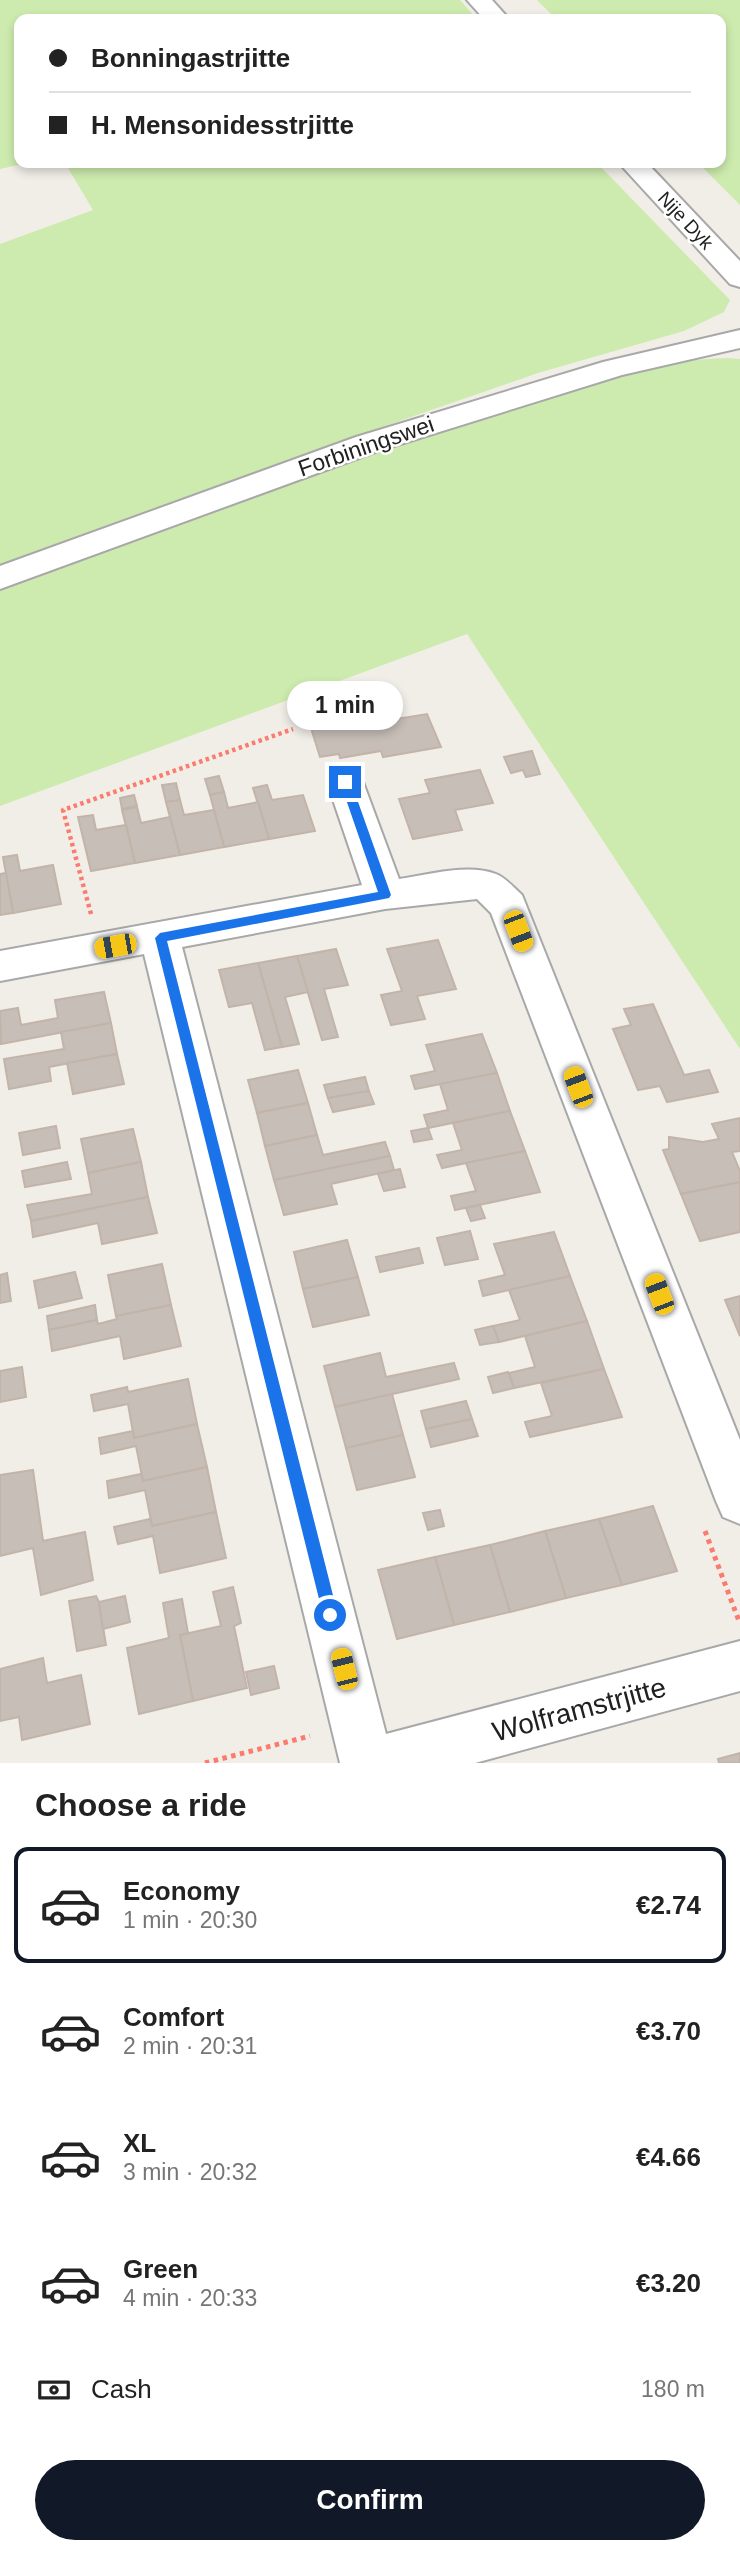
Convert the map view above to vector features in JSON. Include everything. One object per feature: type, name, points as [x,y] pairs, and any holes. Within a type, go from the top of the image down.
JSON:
[{"type":"street","points":[[479,0],[492,14]]},
{"type":"street","name":"Nije Dyk","points":[[637,168],[740,278]]},
{"type":"street","name":"Forbiningswei","points":[[0,578],[367,444],[614,368],[740,339]]},
{"type":"street","points":[[345,782],[385,895]]},
{"type":"street","points":[[0,966],[385,895],[461,885],[486,886],[508,905],[740,1501]]},
{"type":"street","points":[[160,938],[367,1763]]},
{"type":"street","name":"Wolframstrjitte","points":[[377,1763],[740,1666]]},
{"type":"path","points":[[100,949],[63,810],[293,729]]},
{"type":"green space","points":[[0,0],[460,0],[473,14],[14,14],[14,166],[0,169]]},
{"type":"green space","points":[[537,0],[740,0],[740,205],[703,168],[726,168],[726,14],[551,14]]},
{"type":"green space","points":[[68,168],[602,168],[730,300],[724,312],[684,331],[538,373],[290,459],[0,566],[0,244],[93,210]]},
{"type":"green space","points":[[740,359],[740,1049],[467,634],[0,806],[0,588],[544,392],[636,369],[682,361]]},
{"type":"building","points":[[373,709],[378,722],[427,714],[441,747],[383,757],[381,751],[340,758],[339,754],[320,757],[310,725],[328,722],[326,716]]},
{"type":"building","points":[[532,751],[540,774],[526,777],[523,770],[511,773],[504,757]]},
{"type":"building","points":[[480,770],[493,803],[455,810],[462,830],[413,839],[399,799],[430,793],[425,780]]},
{"type":"building","points":[[219,776],[224,792],[210,795],[205,779]]},
{"type":"building","points":[[176,783],[180,800],[166,802],[162,785]]},
{"type":"building","points":[[267,785],[272,800],[303,795],[315,831],[269,839],[253,788]]},
{"type":"building","points":[[224,792],[228,808],[258,802],[269,839],[224,847],[210,795]]},
{"type":"building","points":[[134,795],[137,806],[122,809],[120,798]]},
{"type":"building","points":[[180,800],[184,815],[214,810],[224,847],[180,855],[166,802]]},
{"type":"building","points":[[137,807],[141,823],[170,817],[180,855],[135,863],[122,810]]},
{"type":"building","points":[[93,815],[96,830],[126,825],[135,863],[91,871],[78,817]]},
{"type":"building","points":[[17,855],[20,871],[53,865],[61,904],[13,913],[3,857]]},
{"type":"building","points":[[6,873],[13,913],[0,915],[0,874]]},
{"type":"building","points":[[438,940],[456,989],[417,996],[425,1019],[391,1025],[381,995],[402,991],[387,949]]},
{"type":"building","points":[[336,949],[348,985],[324,989],[338,1037],[322,1040],[297,956]]},
{"type":"building","points":[[297,956],[308,992],[285,997],[299,1044],[282,1047],[258,963]]},
{"type":"building","points":[[258,963],[282,1047],[265,1050],[252,1003],[229,1007],[219,970]]},
{"type":"building","points":[[104,992],[111,1023],[1,1044],[0,1011],[18,1008],[21,1025],[58,1018],[55,1000]]},
{"type":"building","points":[[653,1004],[684,1075],[709,1070],[718,1092],[667,1102],[660,1086],[638,1090],[613,1029],[631,1025],[624,1009]]},
{"type":"building","points":[[111,1023],[117,1054],[49,1067],[51,1081],[9,1089],[4,1059],[64,1049],[61,1032]]},
{"type":"building","points":[[482,1034],[497,1073],[415,1089],[411,1076],[435,1071],[426,1045]]},
{"type":"building","points":[[117,1054],[124,1084],[73,1094],[67,1063]]},
{"type":"building","points":[[298,1070],[308,1103],[257,1113],[248,1080]]},
{"type":"building","points":[[497,1073],[510,1111],[428,1128],[424,1115],[448,1110],[440,1084]]},
{"type":"building","points":[[365,1077],[369,1091],[328,1098],[324,1085]]},
{"type":"building","points":[[369,1091],[374,1104],[333,1112],[328,1098]]},
{"type":"building","points":[[308,1103],[317,1135],[265,1146],[257,1113]]},
{"type":"building","points":[[510,1111],[525,1151],[442,1168],[437,1155],[462,1150],[453,1123]]},
{"type":"building","points":[[740,1118],[740,1151],[732,1152],[740,1171],[740,1182],[681,1194],[663,1150],[669,1149],[669,1137],[703,1142],[719,1139],[712,1124]]},
{"type":"building","points":[[56,1126],[60,1148],[23,1155],[19,1133]]},
{"type":"building","points":[[428,1128],[432,1139],[414,1142],[411,1131]]},
{"type":"building","points":[[133,1129],[141,1162],[88,1173],[81,1139]]},
{"type":"building","points":[[317,1135],[323,1155],[385,1142],[390,1156],[274,1180],[265,1146]]},
{"type":"building","points":[[525,1151],[540,1192],[455,1210],[451,1196],[476,1191],[466,1163]]},
{"type":"building","points":[[390,1156],[394,1170],[331,1184],[337,1204],[284,1215],[274,1180]]},
{"type":"building","points":[[67,1162],[71,1179],[25,1187],[22,1171]]},
{"type":"building","points":[[141,1162],[148,1197],[31,1221],[27,1205],[92,1194],[88,1173]]},
{"type":"building","points":[[400,1169],[405,1187],[384,1191],[378,1174]]},
{"type":"building","points":[[740,1182],[740,1232],[700,1241],[681,1194]]},
{"type":"building","points":[[148,1197],[157,1233],[102,1244],[98,1223],[33,1237],[31,1221]]},
{"type":"building","points":[[480,1205],[485,1218],[471,1221],[466,1208]]},
{"type":"building","points":[[470,1231],[478,1259],[445,1265],[437,1238]]},
{"type":"building","points":[[554,1232],[570,1276],[483,1296],[479,1281],[505,1275],[494,1244]]},
{"type":"building","points":[[347,1240],[358,1277],[303,1289],[294,1252]]},
{"type":"building","points":[[419,1248],[423,1263],[380,1272],[376,1257]]},
{"type":"building","points":[[162,1264],[171,1305],[116,1316],[108,1275]]},
{"type":"building","points":[[75,1272],[82,1298],[39,1308],[34,1281]]},
{"type":"building","points":[[7,1273],[11,1301],[0,1303],[0,1275]]},
{"type":"building","points":[[570,1276],[587,1321],[499,1342],[493,1326],[520,1320],[509,1290]]},
{"type":"building","points":[[358,1277],[369,1315],[313,1327],[303,1289]]},
{"type":"building","points":[[740,1296],[740,1336],[725,1300]]},
{"type":"building","points":[[95,1305],[97,1320],[49,1330],[47,1316]]},
{"type":"building","points":[[171,1305],[181,1346],[124,1359],[120,1336],[52,1351],[49,1330],[97,1320],[98,1324],[117,1319],[116,1316]]},
{"type":"building","points":[[587,1321],[604,1369],[514,1388],[509,1373],[535,1367],[525,1336]]},
{"type":"building","points":[[493,1326],[499,1342],[480,1345],[475,1330]]},
{"type":"building","points":[[380,1353],[386,1377],[454,1363],[459,1379],[335,1407],[324,1366]]},
{"type":"building","points":[[22,1367],[26,1397],[0,1402],[0,1371]]},
{"type":"building","points":[[604,1369],[622,1417],[530,1437],[525,1422],[552,1416],[541,1383]]},
{"type":"building","points":[[508,1372],[514,1388],[493,1393],[488,1377]]},
{"type":"building","points":[[188,1379],[197,1424],[134,1438],[128,1404],[94,1411],[91,1395],[127,1387],[128,1392]]},
{"type":"building","points":[[392,1394],[403,1435],[346,1448],[335,1407]]},
{"type":"building","points":[[466,1401],[472,1419],[426,1429],[421,1411]]},
{"type":"building","points":[[472,1419],[478,1436],[431,1447],[426,1429]]},
{"type":"building","points":[[197,1424],[207,1467],[143,1481],[136,1446],[101,1454],[99,1438],[133,1431],[134,1438]]},
{"type":"building","points":[[403,1435],[415,1477],[357,1490],[346,1448]]},
{"type":"building","points":[[207,1467],[216,1512],[152,1526],[145,1490],[109,1498],[107,1481],[141,1474],[143,1481]]},
{"type":"building","points":[[33,1470],[43,1541],[85,1532],[93,1580],[41,1595],[33,1548],[0,1556],[0,1475]]},
{"type":"building","points":[[653,1506],[677,1571],[622,1585],[599,1519]]},
{"type":"building","points":[[440,1510],[444,1526],[428,1530],[423,1513]]},
{"type":"building","points":[[216,1512],[226,1558],[160,1573],[153,1536],[118,1544],[114,1527],[150,1519],[152,1526]]},
{"type":"building","points":[[599,1519],[622,1585],[566,1598],[545,1531]]},
{"type":"building","points":[[545,1531],[566,1598],[510,1612],[490,1545]]},
{"type":"building","points":[[490,1545],[510,1612],[454,1625],[435,1557]]},
{"type":"building","points":[[435,1557],[454,1625],[397,1639],[378,1570]]},
{"type":"building","points":[[233,1587],[241,1623],[234,1626],[247,1688],[193,1701],[180,1635],[221,1626],[213,1592]]},
{"type":"building","points":[[96,1596],[106,1645],[77,1651],[69,1601]]},
{"type":"building","points":[[125,1596],[130,1622],[103,1629],[99,1602]]},
{"type":"building","points":[[182,1599],[188,1633],[180,1635],[193,1701],[139,1714],[127,1648],[169,1638],[163,1603]]},
{"type":"building","points":[[43,1658],[47,1683],[81,1675],[90,1724],[22,1740],[19,1717],[0,1721],[0,1669]]},
{"type":"building","points":[[274,1666],[279,1688],[251,1695],[246,1672]]},
{"type":"building","points":[[740,1753],[740,1763],[719,1763],[718,1759]]},
{"type":"route","points":[[330,1615],[160,938],[385,895],[345,782]]}]
